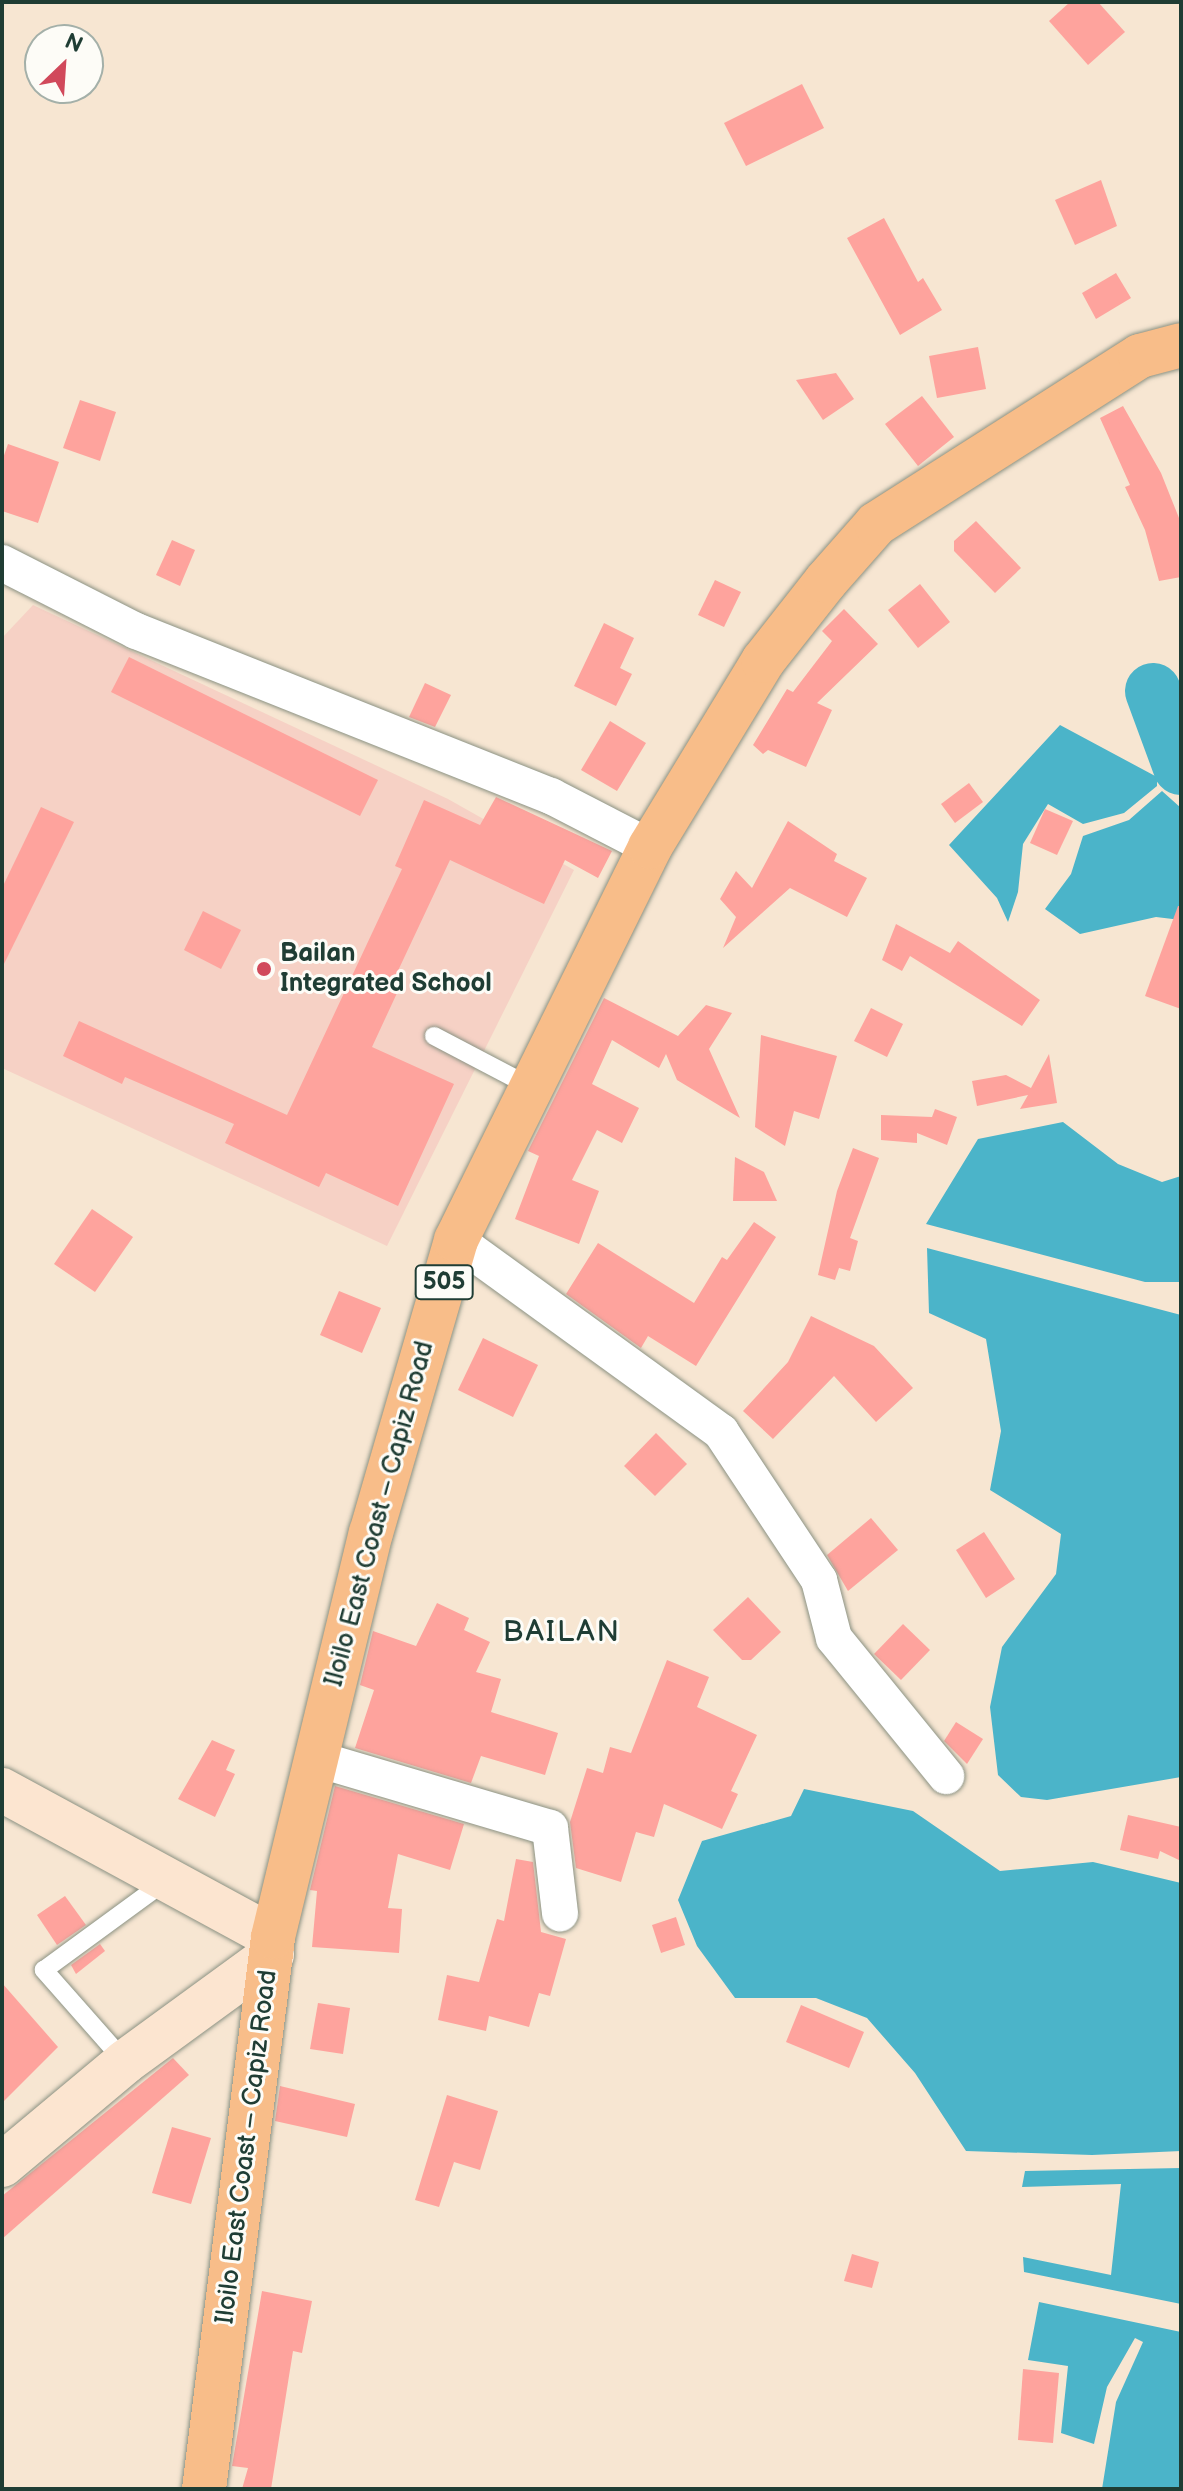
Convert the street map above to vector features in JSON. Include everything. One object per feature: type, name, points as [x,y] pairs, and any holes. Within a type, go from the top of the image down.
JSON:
[{"type":"main road","name":"Iloilo East Coast – Capiz Road","points":[[204,2489],[273,1946],[314,1758],[371,1533],[456,1240],[650,847],[763,661],[876,524],[1140,356],[1181,345]]},
{"type":"main road","points":[[2,1790],[167,1880],[273,1946],[125,2062],[2,2165]]},
{"type":"street","points":[[2,563],[136,631],[551,796],[650,847]]},
{"type":"street","points":[[456,1240],[721,1432],[819,1580],[834,1638],[946,1776]]},
{"type":"street","points":[[314,1758],[550,1828],[560,1913]]},
{"type":"lane","points":[[434,1036],[531,1087]]},
{"type":"lane","points":[[125,2062],[44,1970],[167,1880]]},
{"type":"shaded area","name":"Bailan Integrated School","points":[[33,605],[448,799],[574,870],[387,1246],[2,1068],[2,638]]},
{"type":"water","points":[[1060,725],[1157,777],[1157,786],[1124,813],[1083,824],[1048,804],[1023,844],[1018,892],[1008,922],[997,898],[949,845]]},
{"type":"water","points":[[1162,791],[1181,808],[1181,920],[1156,917],[1080,934],[1045,909],[1071,874],[1083,836],[1129,820]]},
{"type":"water","points":[[1063,1122],[1118,1164],[1162,1182],[1181,1176],[1181,1282],[1145,1282],[926,1224],[978,1139]]},
{"type":"water","points":[[927,1248],[1181,1315],[1181,1777],[1047,1800],[1021,1797],[998,1775],[990,1707],[1002,1647],[1056,1574],[1061,1534],[990,1490],[1001,1431],[986,1339],[929,1313]]},
{"type":"water","points":[[804,1789],[913,1811],[1000,1871],[1093,1862],[1181,1883],[1181,2151],[1092,2155],[966,2151],[915,2073],[867,2018],[816,1998],[735,1998],[697,1946],[678,1900],[702,1841],[791,1816]]},
{"type":"water","points":[[1181,2168],[1181,2304],[1024,2272],[1023,2257],[1111,2275],[1121,2184],[1022,2187],[1025,2171]]},
{"type":"water","points":[[1039,2302],[1181,2332],[1181,2489],[1102,2489],[1116,2402],[1143,2342],[1135,2338],[1107,2387],[1094,2444],[1061,2433],[1068,2366],[1028,2360]]},
{"type":"building","points":[[1070,2],[1098,2],[1125,32],[1088,65],[1049,21]]},
{"type":"building","points":[[802,84],[824,128],[746,166],[724,123]]},
{"type":"building","points":[[1101,180],[1117,226],[1075,245],[1055,200]]},
{"type":"building","points":[[884,218],[918,282],[923,278],[942,310],[900,335],[847,238]]},
{"type":"building","points":[[1116,273],[1131,298],[1096,319],[1082,293]]},
{"type":"building","points":[[978,347],[986,389],[937,398],[929,356]]},
{"type":"building","points":[[836,373],[854,399],[823,420],[796,380]]},
{"type":"building","points":[[922,396],[954,437],[918,466],[885,424]]},
{"type":"building","points":[[80,400],[116,412],[100,461],[63,448]]},
{"type":"building","points":[[1123,406],[1161,473],[1181,523],[1181,577],[1159,581],[1145,530],[1125,487],[1130,485],[1100,418]]},
{"type":"building","points":[[8,444],[59,462],[38,523],[2,511],[2,461]]},
{"type":"building","points":[[976,521],[1021,568],[995,593],[954,551],[954,541]]},
{"type":"building","points":[[172,540],[195,550],[180,586],[156,575]]},
{"type":"building","points":[[715,580],[741,592],[724,627],[698,615]]},
{"type":"building","points":[[920,584],[950,622],[918,648],[888,610]]},
{"type":"building","points":[[844,609],[878,644],[817,703],[832,710],[806,767],[768,750],[763,754],[753,745],[787,689],[793,692],[832,641],[822,631]]},
{"type":"building","points":[[604,623],[634,638],[620,668],[632,674],[616,706],[574,686]]},
{"type":"building","points":[[129,657],[378,780],[360,816],[111,692]]},
{"type":"building","points":[[425,683],[451,695],[435,727],[409,717]]},
{"type":"building","points":[[610,721],[646,743],[617,791],[581,770]]},
{"type":"building","points":[[969,783],[983,802],[955,823],[941,804]]},
{"type":"building","points":[[496,797],[612,851],[598,878],[565,860],[544,904],[450,860],[396,975],[404,978],[372,1047],[454,1084],[398,1206],[326,1173],[319,1187],[225,1143],[234,1124],[125,1077],[122,1084],[63,1056],[79,1021],[287,1115],[402,869],[395,866],[424,800],[480,825]]},
{"type":"building","points":[[41,807],[74,822],[2,968],[2,888]]},
{"type":"building","points":[[1045,809],[1073,821],[1057,855],[1030,843]]},
{"type":"building","points":[[788,821],[837,854],[834,861],[867,878],[847,917],[790,888],[723,948],[736,917],[720,899],[736,871],[752,888]]},
{"type":"building","points":[[1178,906],[1181,906],[1181,1009],[1145,996]]},
{"type":"building","points":[[203,911],[241,930],[221,969],[184,950]]},
{"type":"building","points":[[896,924],[950,953],[958,941],[1040,1000],[1022,1026],[910,956],[902,971],[882,960]]},
{"type":"building","points":[[604,998],[678,1036],[706,1005],[732,1013],[709,1049],[740,1118],[677,1080],[666,1054],[659,1068],[612,1040],[592,1084],[639,1108],[622,1143],[597,1130],[572,1180],[599,1191],[579,1244],[515,1219],[539,1156],[528,1151]]},
{"type":"building","points":[[871,1008],[903,1024],[887,1057],[854,1041]]},
{"type":"building","points":[[761,1035],[837,1056],[819,1119],[794,1111],[785,1146],[755,1127]]},
{"type":"building","points":[[1049,1054],[1057,1103],[1020,1109],[1028,1095],[977,1106],[972,1081],[1006,1075],[1031,1088]]},
{"type":"building","points":[[935,1109],[957,1117],[947,1145],[917,1133],[917,1143],[881,1140],[881,1115],[932,1117]]},
{"type":"building","points":[[853,1148],[879,1158],[850,1238],[858,1241],[850,1271],[839,1268],[835,1280],[818,1275],[837,1191]]},
{"type":"building","points":[[735,1157],[764,1172],[777,1201],[733,1201]]},
{"type":"building","points":[[92,1209],[133,1237],[95,1292],[54,1264]]},
{"type":"building","points":[[754,1222],[776,1237],[696,1366],[648,1336],[641,1348],[566,1294],[598,1243],[694,1303],[722,1257],[727,1260]]},
{"type":"building","points":[[339,1291],[381,1308],[362,1353],[320,1335]]},
{"type":"building","points":[[811,1316],[874,1346],[913,1388],[876,1422],[834,1376],[773,1439],[743,1411],[788,1362]]},
{"type":"building","points":[[483,1338],[538,1365],[513,1417],[458,1390]]},
{"type":"building","points":[[656,1433],[687,1464],[655,1496],[624,1466]]},
{"type":"building","points":[[871,1518],[898,1550],[848,1591],[827,1555]]},
{"type":"building","points":[[984,1532],[1015,1579],[986,1598],[956,1550]]},
{"type":"building","points":[[748,1597],[781,1632],[751,1660],[742,1660],[713,1630]]},
{"type":"building","points":[[437,1603],[469,1618],[464,1630],[490,1642],[476,1672],[501,1679],[491,1712],[558,1733],[545,1775],[481,1756],[471,1783],[355,1748],[374,1690],[360,1685],[373,1631],[416,1646]]},
{"type":"building","points":[[903,1624],[930,1650],[901,1680],[874,1654]]},
{"type":"building","points":[[667,1660],[709,1677],[697,1707],[757,1735],[731,1791],[738,1794],[722,1829],[664,1804],[654,1837],[636,1832],[621,1882],[576,1868],[570,1822],[587,1768],[603,1773],[610,1747],[631,1753]]},
{"type":"building","points":[[956,1722],[983,1739],[967,1764],[944,1741]]},
{"type":"building","points":[[212,1740],[235,1750],[226,1770],[235,1774],[215,1817],[178,1799]]},
{"type":"building","points":[[335,1786],[464,1824],[450,1870],[398,1854],[388,1908],[402,1909],[399,1953],[312,1947],[317,1891],[310,1890]]},
{"type":"building","points":[[1128,1815],[1181,1827],[1181,1861],[1160,1851],[1158,1859],[1120,1850]]},
{"type":"building","points":[[516,1859],[533,1862],[541,1932],[566,1939],[550,1996],[539,1993],[529,2027],[489,2016],[486,2031],[438,2020],[447,1975],[479,1982],[497,1919],[504,1921]]},
{"type":"building","points":[[65,1896],[86,1925],[57,1945],[37,1915]]},
{"type":"building","points":[[676,1917],[685,1945],[661,1953],[652,1925]]},
{"type":"building","points":[[100,1944],[105,1951],[76,1974],[71,1965]]},
{"type":"building","points":[[2,1983],[58,2047],[2,2103]]},
{"type":"building","points":[[318,2003],[350,2008],[343,2054],[310,2049]]},
{"type":"building","points":[[801,2005],[864,2032],[849,2068],[786,2042]]},
{"type":"building","points":[[173,2058],[189,2075],[2,2239],[2,2196]]},
{"type":"building","points":[[280,2086],[355,2104],[347,2137],[275,2121]]},
{"type":"building","points":[[447,2095],[498,2111],[480,2170],[454,2162],[439,2207],[415,2200]]},
{"type":"building","points":[[172,2127],[211,2138],[191,2204],[152,2193]]},
{"type":"building","points":[[852,2254],[879,2262],[872,2288],[844,2281]]},
{"type":"building","points":[[262,2291],[312,2301],[302,2353],[293,2351],[271,2489],[242,2489],[248,2468],[232,2466]]},
{"type":"building","points":[[1023,2369],[1059,2373],[1053,2443],[1018,2440]]},
{"type":"waterway","points":[[1153,691],[1181,767]]},
{"type":"place","name":"Bailan Integrated School","points":[[264,969]]},
{"type":"district","name":"BAILAN","points":[[562,1632]]}]
